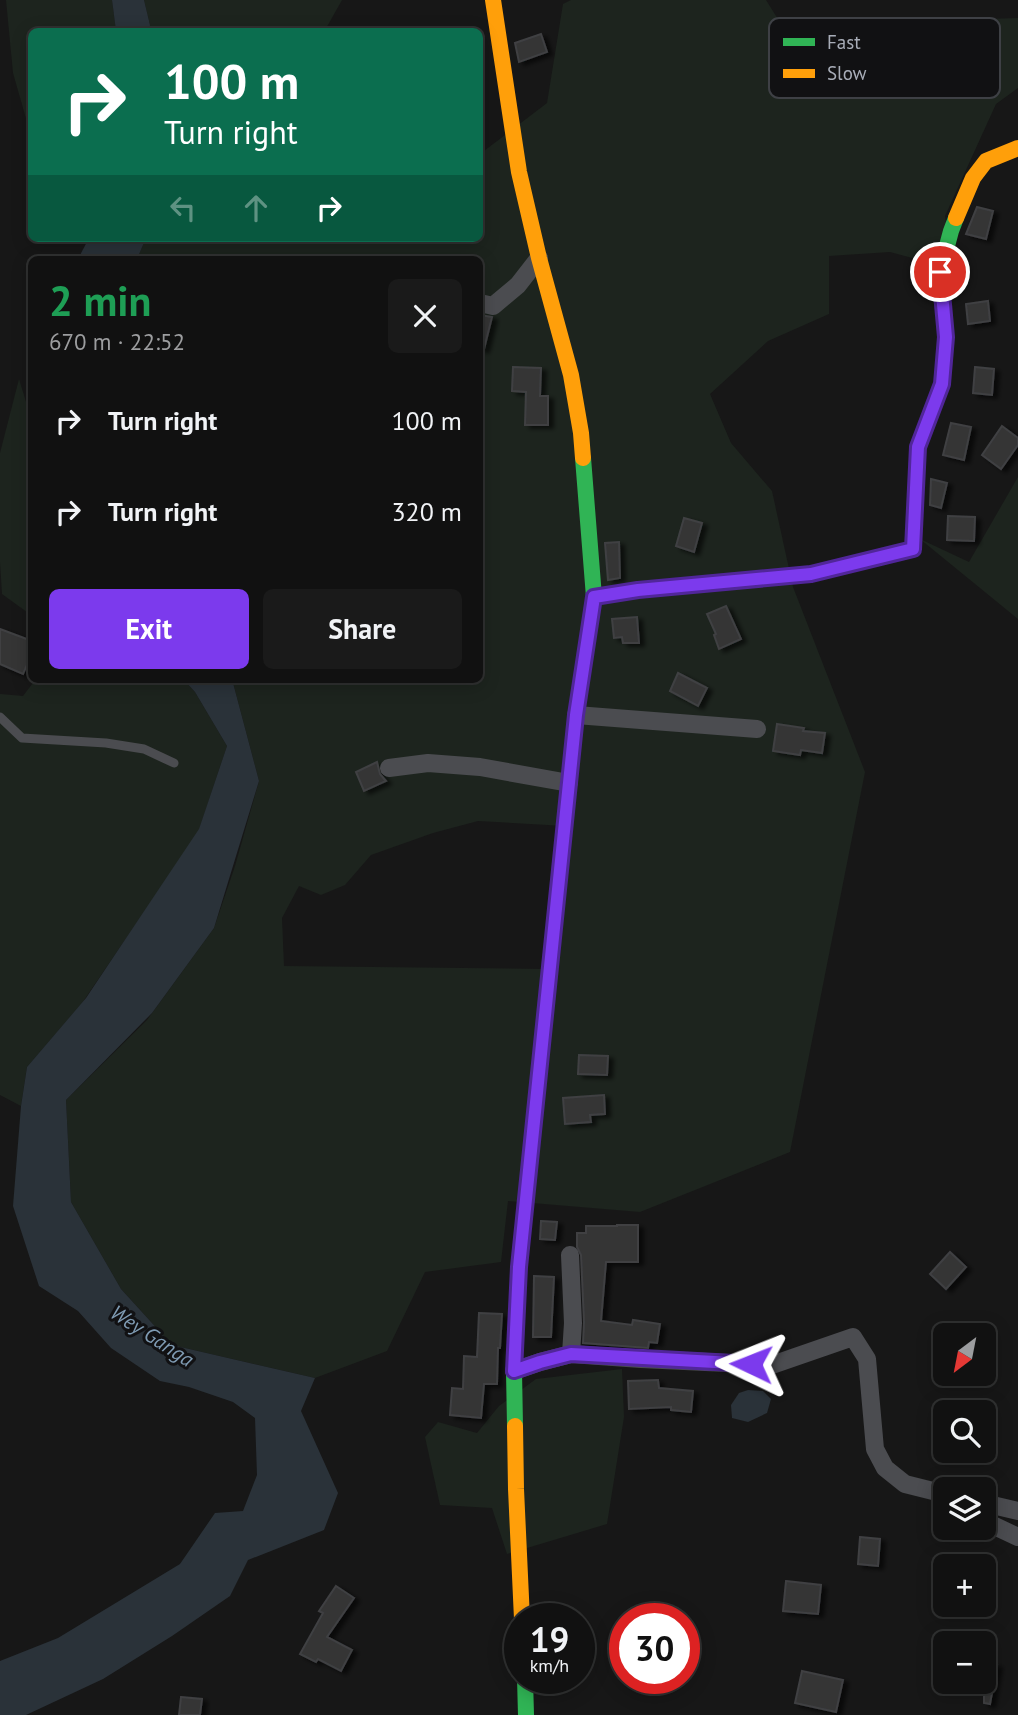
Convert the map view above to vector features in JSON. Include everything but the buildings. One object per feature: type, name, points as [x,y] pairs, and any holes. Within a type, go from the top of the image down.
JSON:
[{"type":"street","points":[[493,0],[519,172],[571,376],[581,433],[594,597],[576,715],[519,1267],[514,1371],[521,1603]]},
{"type":"street","points":[[594,597],[638,590],[811,574],[913,549],[918,447],[942,384],[946,337],[940,272],[942,262],[951,231],[973,178],[986,162],[1018,148]]},
{"type":"street","points":[[483,304],[493,306],[518,285],[539,258]]},
{"type":"street","points":[[576,715],[757,729]]},
{"type":"street","points":[[389,768],[428,763],[480,767],[569,783]]},
{"type":"street","points":[[570,1255],[573,1323],[571,1354]]},
{"type":"street","points":[[514,1371],[571,1354],[772,1365],[853,1338],[867,1359],[875,1449],[885,1468],[905,1484],[933,1497]]},
{"type":"street","points":[[905,1484],[933,1491]]},
{"type":"street","points":[[996,1506],[1018,1511]]},
{"type":"street","points":[[996,1527],[1018,1537]]},
{"type":"street","points":[[525,1694],[526,1715]]},
{"type":"lane","points":[[0,717],[22,738],[106,743],[144,749],[174,763]]},
{"type":"shaded area","points":[[6,0],[112,0],[116,28],[28,28],[28,126],[13,73]]},
{"type":"shaded area","points":[[144,0],[342,0],[326,28],[150,28]]},
{"type":"shaded area","points":[[571,0],[766,0],[777,18],[769,18],[769,98],[1000,98],[1000,19],[1018,18],[1018,88],[996,104],[945,216],[953,269],[890,252],[829,256],[829,314],[768,341],[710,394],[731,443],[772,491],[793,587],[865,772],[790,1152],[640,1212],[508,1201],[501,1262],[425,1272],[387,1351],[315,1378],[172,1345],[121,1289],[71,1202],[66,1100],[147,1020],[214,928],[259,781],[233,683],[483,683],[483,256],[138,256],[144,242],[483,242],[483,152],[547,103],[563,4]],"holes":[[[478,821],[565,826],[545,969],[284,966],[282,918],[299,886],[321,895],[345,885],[371,855],[433,833]]]},
{"type":"shaded area","points":[[19,379],[28,408],[28,613],[2,594],[0,453]]},
{"type":"shaded area","points":[[1018,477],[1018,619],[920,539],[969,562]]},
{"type":"shaded area","points":[[33,683],[187,683],[195,692],[227,746],[198,833],[82,1003],[27,1067],[21,1106],[0,1095],[0,694],[23,696]]},
{"type":"shaded area","points":[[622,1369],[624,1417],[607,1524],[507,1554],[492,1508],[440,1505],[425,1437],[438,1422],[477,1433],[499,1406],[536,1379]]},
{"type":"water","points":[[112,0],[144,0],[150,28],[116,28]]},
{"type":"water","points":[[87,242],[144,242],[138,256],[80,256]]},
{"type":"water","name":"Wey Ganga","points":[[187,683],[233,683],[259,781],[214,928],[152,1013],[66,1100],[71,1202],[121,1289],[172,1345],[315,1378],[301,1411],[338,1493],[324,1530],[248,1560],[230,1596],[172,1636],[103,1679],[26,1715],[0,1715],[0,1661],[58,1638],[180,1564],[215,1513],[243,1511],[257,1475],[255,1418],[233,1402],[189,1387],[160,1381],[111,1348],[78,1311],[39,1286],[13,1206],[27,1067],[86,998],[199,829],[227,746],[195,692]]},
{"type":"water","points":[[748,1390],[763,1391],[771,1399],[767,1413],[748,1422],[732,1418],[731,1405],[739,1393]]},
{"type":"traffic: fast","points":[[594,597],[638,590],[812,574],[913,549],[918,447],[942,384],[946,337],[940,272],[956,218]]},
{"type":"traffic: fast","points":[[515,1426],[514,1371],[519,1267],[576,715],[594,597],[583,458]]},
{"type":"traffic: fast","points":[[525,1694],[526,1715]]},
{"type":"traffic: slow","points":[[493,0],[519,172],[571,375],[583,458]]},
{"type":"traffic: slow","points":[[956,218],[973,178],[986,161],[1018,148]]},
{"type":"traffic: slow","points":[[515,1426],[521,1603]]},
{"type":"route","points":[[751,1364],[571,1354],[514,1371],[519,1267],[576,715],[594,597],[638,590],[811,574],[913,549],[918,447],[942,384],[946,337],[940,272]]}]
